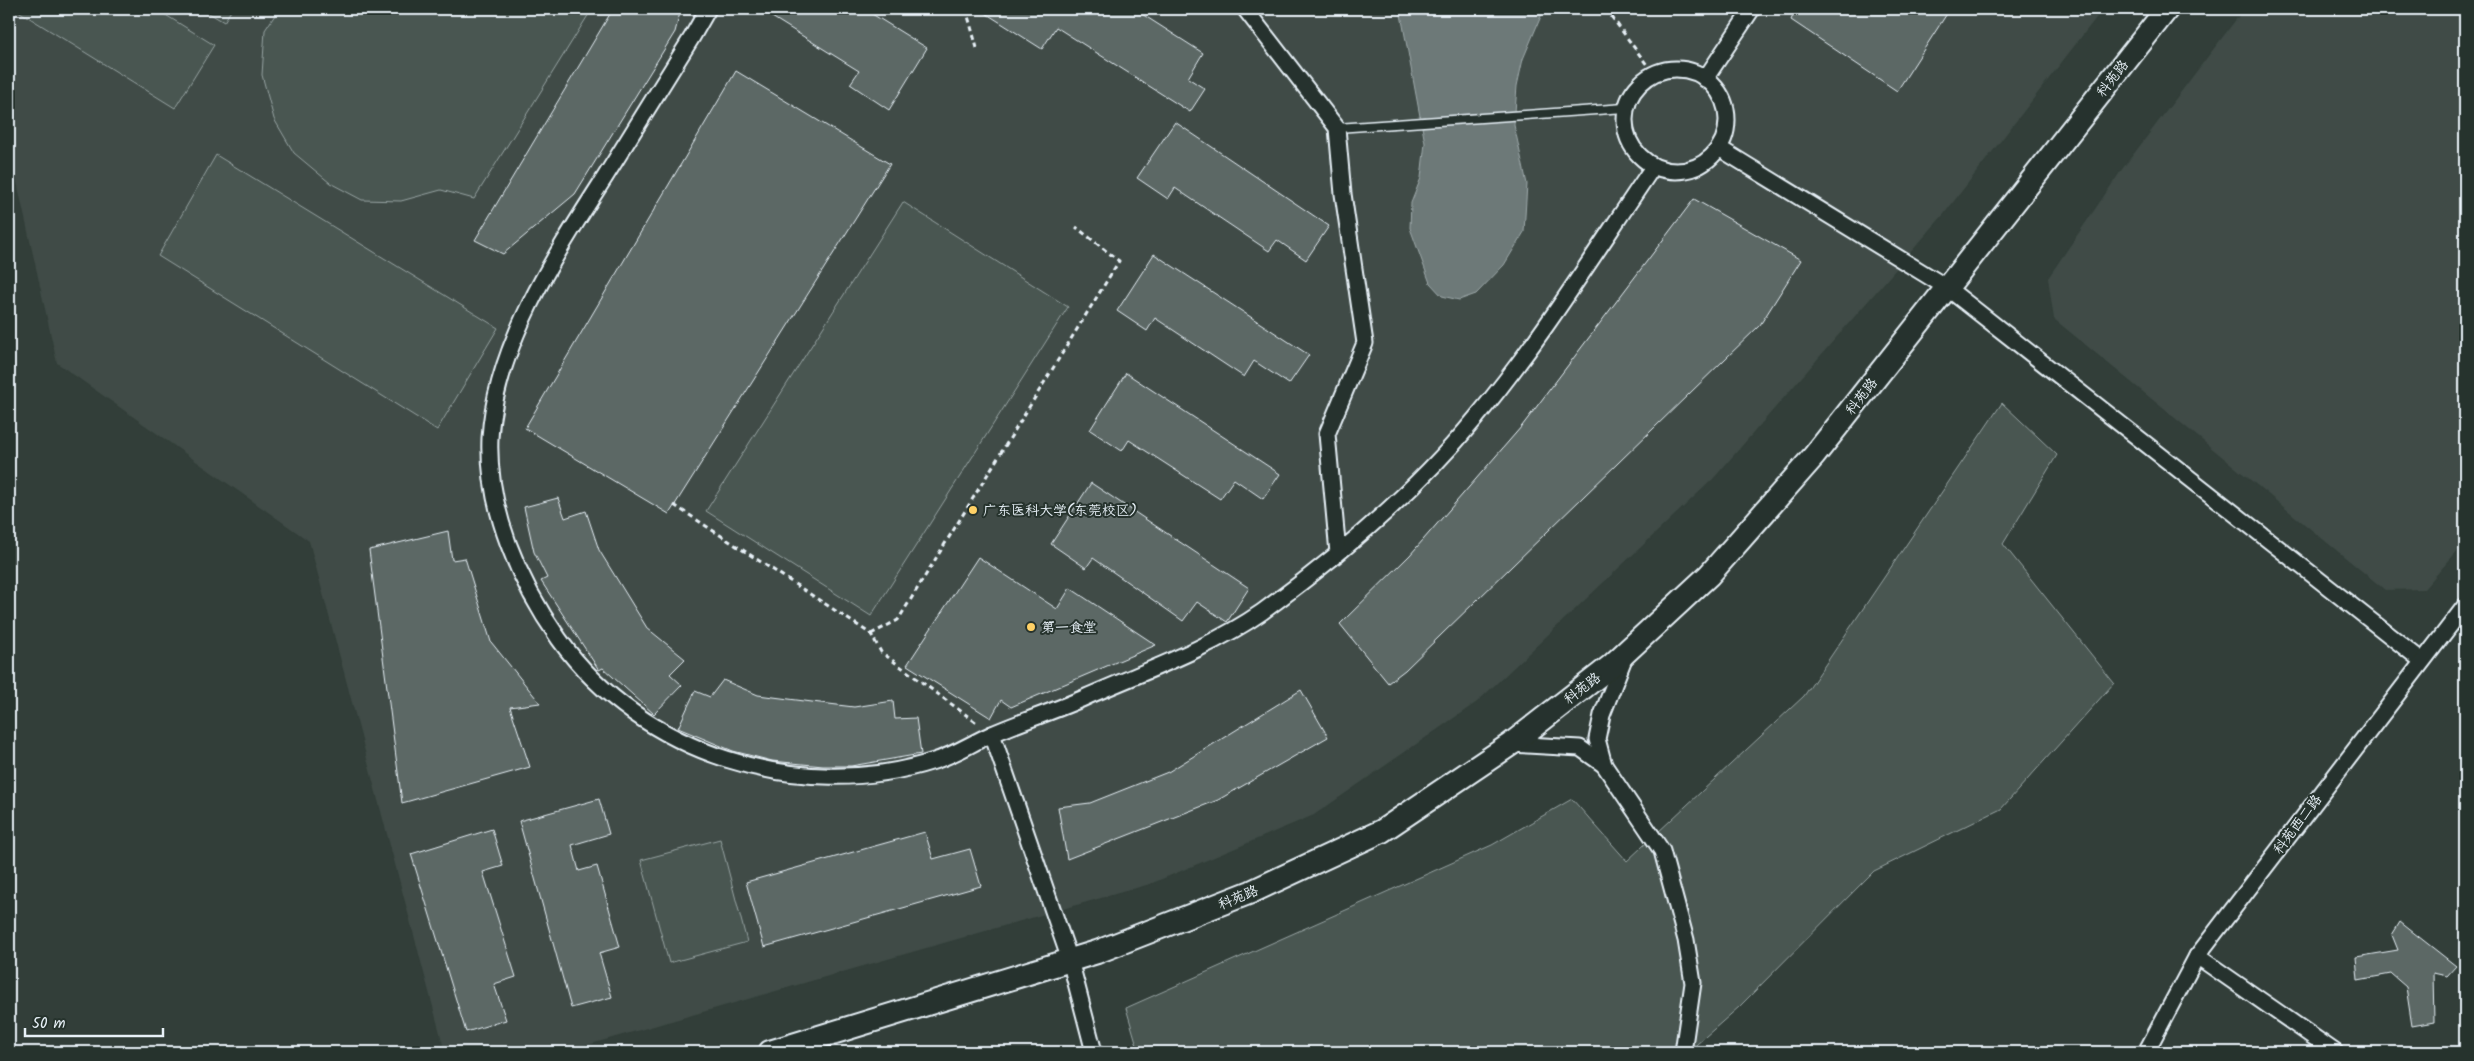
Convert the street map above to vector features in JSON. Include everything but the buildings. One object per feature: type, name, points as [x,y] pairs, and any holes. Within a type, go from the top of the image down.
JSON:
[{"type":"street","points":[[708,9],[558,251],[536,292],[514,343],[498,390],[490,438],[493,486],[507,539],[521,574],[547,621],[570,654],[598,685],[632,714],[669,735],[748,768],[858,778],[936,761],[992,734],[1051,712],[1213,642],[1259,614],[1338,553],[1413,487],[1474,421],[1533,344],[1652,167]]},
{"type":"street","points":[[1245,9],[1337,128],[1343,194],[1365,343],[1327,434],[1338,553]]},
{"type":"street","points":[[1705,79],[1752,9]]},
{"type":"street","name":"科苑路","points":[[770,1052],[1097,952],[1251,892],[1382,831],[1511,744],[1627,651],[1722,560],[1814,456],[2167,9]]},
{"type":"street","points":[[1678,68],[1696,72],[1705,79],[1716,86],[1725,104],[1728,125],[1724,140],[1714,156],[1695,169],[1671,172],[1652,167],[1639,157],[1632,148],[1625,132],[1625,108],[1636,86],[1653,73],[1678,68]]},
{"type":"street","points":[[1719,148],[1946,287],[2421,660]]},
{"type":"street","name":"科苑西二路","points":[[2146,1052],[2197,956],[2421,660],[2465,606]]},
{"type":"street","points":[[1627,651],[1602,715],[1597,738],[1604,765],[1662,851],[1684,931],[1692,983],[1683,1052]]},
{"type":"street","points":[[992,734],[1070,960],[1094,1052]]},
{"type":"street","points":[[1511,744],[1580,748],[1604,765]]},
{"type":"street","points":[[2197,956],[2335,1052]]},
{"type":"lane","points":[[1337,128],[1625,108]]},
{"type":"path","points":[[966,9],[976,48]]},
{"type":"path","points":[[1606,9],[1653,73]]},
{"type":"path","points":[[871,634],[898,620],[1119,262],[1076,227]]},
{"type":"path","points":[[674,505],[871,634],[881,652],[992,734]]},
{"type":"shaded area","name":"广东医科大学(东莞校区)","points":[[9,9],[2103,9],[1944,214],[1713,479],[1477,702],[1314,815],[1150,884],[563,1052],[445,1052],[309,541],[57,363],[9,146]]},
{"type":"shaded area","points":[[15,9],[156,9],[214,45],[175,108]]},
{"type":"shaded area","points":[[202,9],[232,9],[224,22]]},
{"type":"shaded area","points":[[279,9],[592,9],[474,199],[441,190],[401,201],[362,200],[330,183],[294,153],[274,119],[262,75],[265,30]]},
{"type":"shaded area","points":[[1400,9],[1544,9],[1523,59],[1517,86],[1514,125],[1527,184],[1524,232],[1504,265],[1476,294],[1459,300],[1442,296],[1430,283],[1410,228],[1411,203],[1421,178],[1425,143]]},
{"type":"shaded area","points":[[2244,9],[2465,9],[2465,542],[2424,589],[2385,590],[2054,319],[2048,278],[2123,168]]},
{"type":"shaded area","points":[[216,155],[498,328],[437,430],[158,256]]},
{"type":"shaded area","points":[[903,202],[1068,307],[871,616],[706,511]]},
{"type":"shaded area","points":[[2002,403],[2057,455],[2003,544],[2114,683],[2001,809],[1874,871],[1739,1007],[1688,1052],[1139,1052],[1126,1008],[1492,845],[1572,799],[1627,861],[1804,696]]},
{"type":"shaded area","points":[[720,839],[747,942],[669,963],[641,860]]},
{"type":"place","name":"广东医科大学(东莞校区)","points":[[973,510]]},
{"type":"place","name":"第一食堂","points":[[1031,627]]}]
